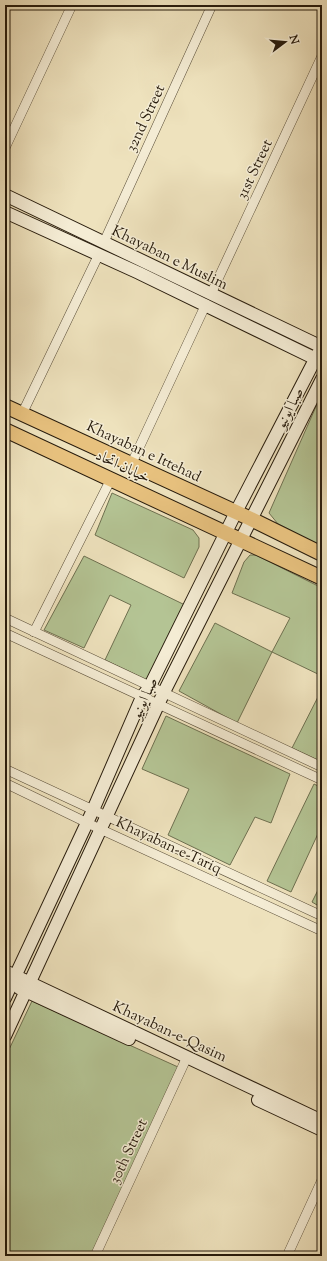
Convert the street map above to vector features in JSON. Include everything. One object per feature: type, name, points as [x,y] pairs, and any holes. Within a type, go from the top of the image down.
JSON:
[{"type":"main road","name":"Khayaban e Muslim","points":[[5,195],[104,242],[142,267],[208,299],[316,359]]},
{"type":"main road","name":"Khayaban e Muslim","points":[[5,212],[99,254],[142,267]]},
{"type":"main road","points":[[39,227],[46,214]]},
{"type":"main road","name":"Khayaban e Muslim","points":[[208,299],[322,346]]},
{"type":"main road","name":"صبا ایونیو","points":[[5,998],[9,979],[94,810],[142,697],[150,686],[236,512],[322,346]]},
{"type":"main road","name":"صبا ایونیو","points":[[5,1036],[164,692],[322,379]]},
{"type":"main road","name":"Khayaban e Ittehad","points":[[5,406],[131,465],[252,519],[322,554]]},
{"type":"main road","name":"خیابان اتحاد","points":[[5,430],[226,534]]},
{"type":"main road","points":[[226,534],[322,578]]},
{"type":"main road","name":"Khayaban-e-Qasim","points":[[9,979],[322,1121]]},
{"type":"main road","name":"Khayaban-e-Qasim","points":[[185,1060],[322,1130]]},
{"type":"street","points":[[5,148],[72,5]]},
{"type":"street","name":"32nd Street","points":[[104,242],[212,5]]},
{"type":"street","name":"31st Street","points":[[131,465],[322,56]]},
{"type":"street","points":[[22,414],[99,254]]},
{"type":"street","points":[[34,632],[111,479]]},
{"type":"street","points":[[5,618],[322,767]]},
{"type":"street","points":[[5,633],[322,780]]},
{"type":"street","name":"Khayaban-e-Tariq","points":[[5,769],[322,916]]},
{"type":"street","name":"Khayaban-e-Tariq","points":[[5,783],[100,829],[322,931]]},
{"type":"street","name":"30th Street","points":[[95,1256],[185,1060]]},
{"type":"street","points":[[287,1256],[322,1180]]},
{"type":"green space","points":[[322,393],[321,546],[278,524],[269,513]]},
{"type":"green space","points":[[112,493],[193,530],[199,538],[199,547],[184,578],[95,535]]},
{"type":"green space","points":[[250,555],[256,555],[322,588],[322,676],[272,652],[290,618],[232,593],[244,562]]},
{"type":"green space","points":[[84,556],[185,605],[147,680],[105,660],[131,605],[110,595],[84,648],[44,630]]},
{"type":"green space","points":[[215,623],[272,652],[237,723],[179,691]]},
{"type":"green space","points":[[322,689],[322,762],[292,748]]},
{"type":"green space","points":[[166,716],[290,774],[271,823],[255,817],[230,865],[168,835],[189,789],[142,769]]},
{"type":"green space","points":[[314,784],[322,788],[322,825],[291,892],[267,881]]},
{"type":"green space","points":[[322,882],[322,908],[312,902]]},
{"type":"green space","points":[[32,1001],[178,1067],[91,1256],[5,1256],[5,1058]]}]
